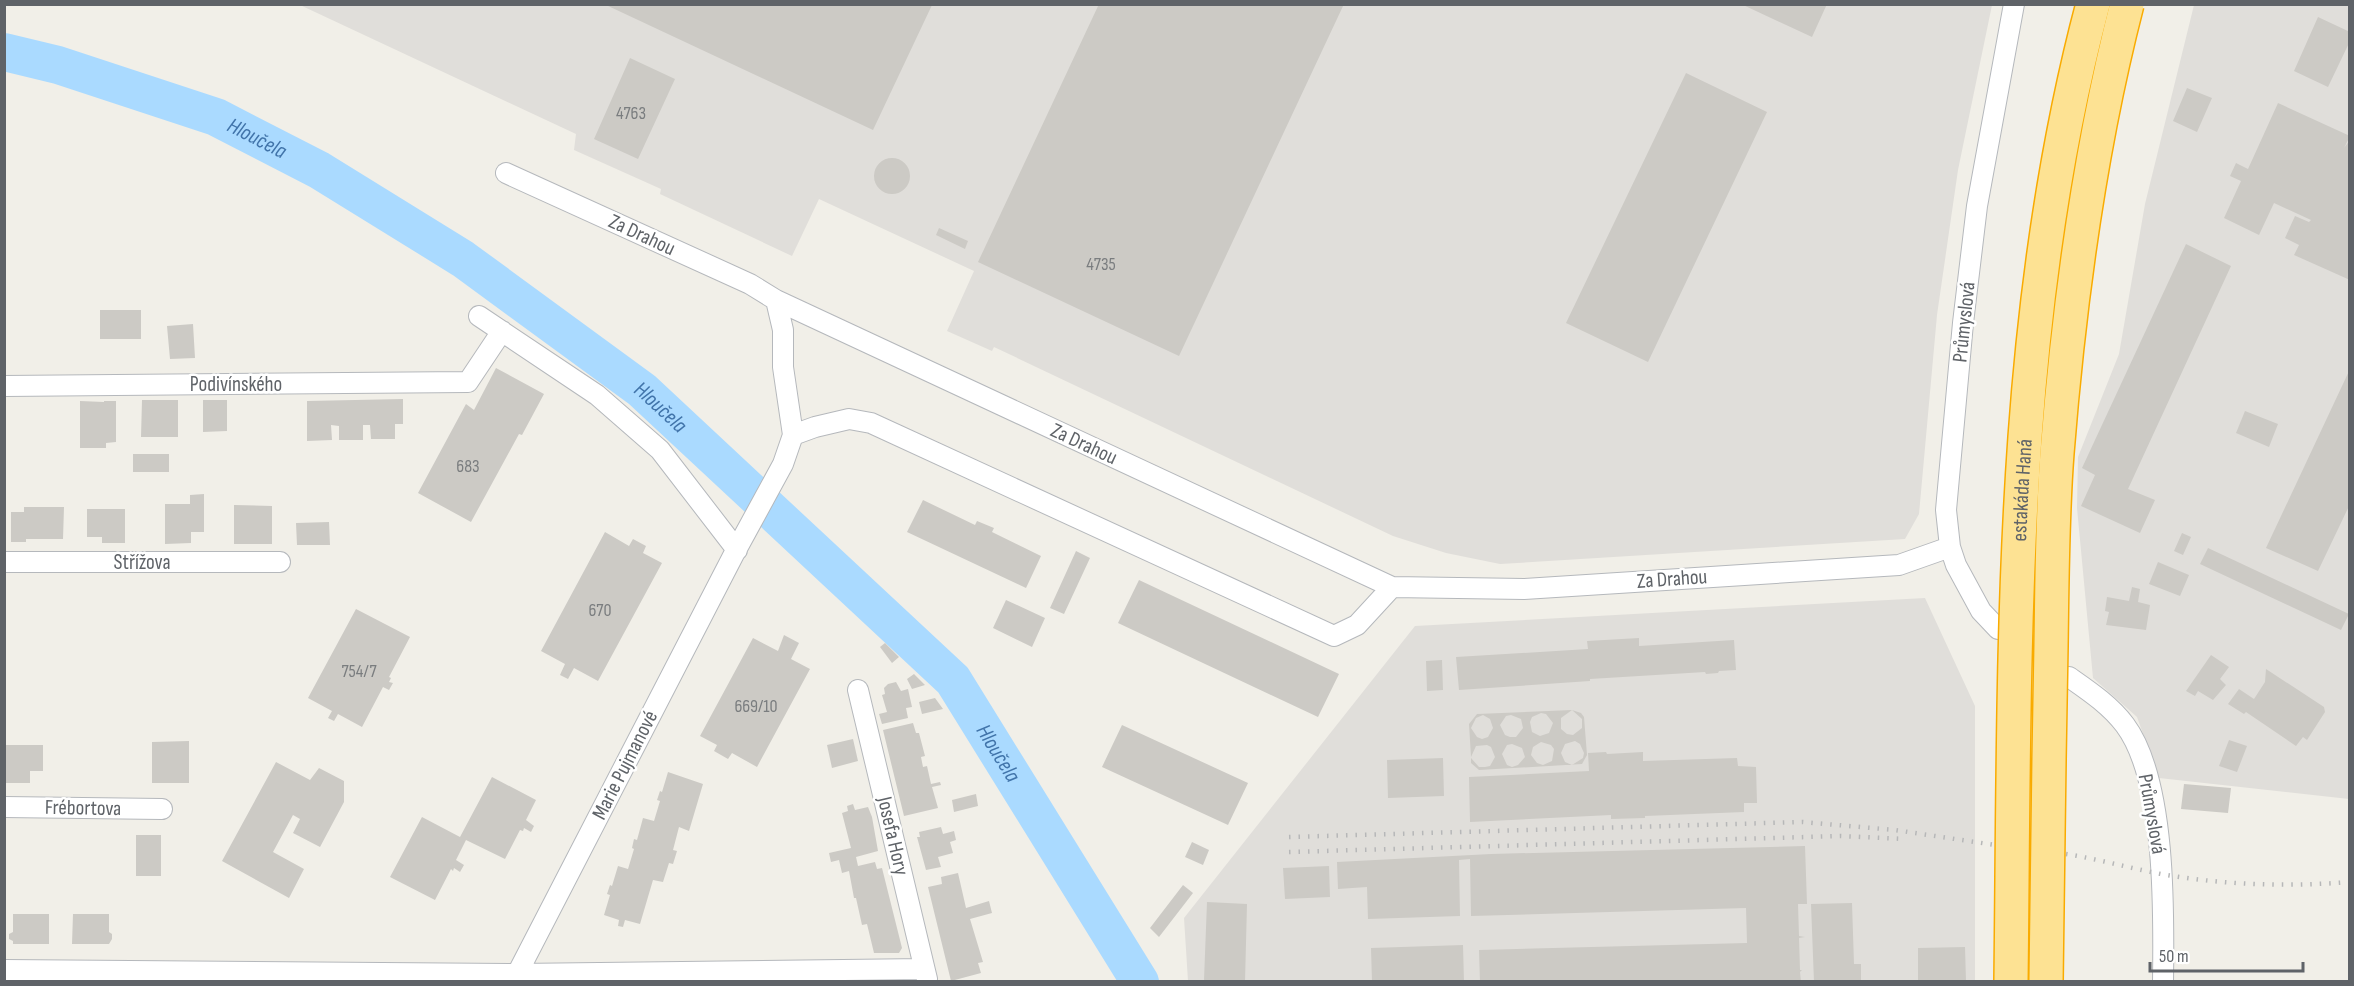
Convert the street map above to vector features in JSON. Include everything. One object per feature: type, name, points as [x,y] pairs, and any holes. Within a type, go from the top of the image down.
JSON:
[{"type":"highway","name":"estakáda Haná","points":[[2011,981],[2019,545],[2022,456],[2030,358],[2056,170],[2080,52],[2093,4]]},
{"type":"highway","name":"estakáda Haná","points":[[2046,981],[2057,455],[2079,254],[2114,58],[2127,4]]},
{"type":"street","name":"Průmyslová","points":[[1998,629],[1985,616],[1972,597],[1950,547],[1946,510],[1977,206],[2014,4]]},
{"type":"street","name":"Za Drahou","points":[[506,172],[740,279],[776,300],[1392,587],[1524,589],[1899,565],[1950,547]]},
{"type":"street","points":[[776,300],[783,330],[783,367],[793,435],[814,427],[849,419],[871,423],[1334,636],[1357,625],[1392,587]]},
{"type":"street","points":[[478,316],[597,395],[660,450],[736,550]]},
{"type":"street","name":"Podivínského","points":[[4,386],[468,382],[502,331]]},
{"type":"street","name":"Marie Pujmanové","points":[[517,978],[736,550],[783,464],[793,435]]},
{"type":"street","name":"Střížova","points":[[4,562],[280,562]]},
{"type":"street","name":"Průmyslová","points":[[2069,677],[2117,714],[2134,740],[2146,771],[2158,834],[2163,981]]},
{"type":"street","name":"Josefa Hory","points":[[858,690],[926,975]]},
{"type":"street","name":"Frébortova","points":[[4,807],[162,809]]},
{"type":"street","points":[[4,970],[517,978],[926,975]]},
{"type":"shaded area","points":[[300,5],[1992,5],[1958,170],[1937,315],[1919,514],[1905,539],[1500,564],[1446,553],[1393,536],[994,347],[992,351],[947,331],[974,271],[819,199],[792,256],[660,194],[661,189],[574,150],[576,134]]},
{"type":"shaded area","points":[[2194,5],[2349,5],[2349,799],[2159,778],[2137,717],[2093,678],[2077,508],[2078,457],[2119,354],[2145,204]]},
{"type":"shaded area","points":[[1925,598],[1975,706],[1975,981],[1188,981],[1184,918],[1415,626]]},
{"type":"building","points":[[1099,4],[1344,4],[1179,356],[978,262]]},
{"type":"building","points":[[1741,4],[1827,4],[1812,37]]},
{"type":"building","points":[[606,5],[932,5],[873,130]]},
{"type":"building","points":[[2318,17],[2350,32],[2350,41],[2328,87],[2294,71]]},
{"type":"building","points":[[630,58],[675,79],[638,159],[594,139]]},
{"type":"building","points":[[1686,73],[1767,112],[1648,362],[1566,323]]},
{"type":"building","points":[[2187,88],[2212,98],[2197,132],[2173,121]]},
{"type":"building","points":[[2278,103],[2350,136],[2344,148],[2350,140],[2350,280],[2294,255],[2299,245],[2285,238],[2295,216],[2309,222],[2311,220],[2274,203],[2259,235],[2224,218],[2241,181],[2230,176],[2236,163],[2248,169]]},
{"type":"building","points":[[892,158],[904,164],[910,176],[904,188],[892,194],[880,188],[874,176],[880,164]]},
{"type":"building","points":[[939,228],[968,241],[965,249],[936,235]]},
{"type":"building","points":[[2186,244],[2231,266],[2128,489],[2155,500],[2140,533],[2081,506],[2095,475],[2082,468]]},
{"type":"building","points":[[100,310],[141,310],[141,339],[100,339]]},
{"type":"building","points":[[193,324],[195,358],[170,359],[167,326]]},
{"type":"building","points":[[496,368],[544,394],[522,435],[519,434],[471,522],[418,493],[466,404],[474,410]]},
{"type":"building","points":[[2350,369],[2350,504],[2318,571],[2266,548]]},
{"type":"building","points":[[403,399],[403,424],[395,424],[395,439],[371,439],[370,425],[363,425],[363,440],[339,440],[339,426],[331,425],[332,440],[307,441],[307,401]]},
{"type":"building","points":[[142,400],[178,400],[178,437],[141,437]]},
{"type":"building","points":[[203,400],[227,400],[227,431],[203,432]]},
{"type":"building","points":[[80,401],[116,401],[116,442],[106,443],[106,448],[80,448]]},
{"type":"building","points":[[2245,411],[2278,424],[2269,447],[2236,433]]},
{"type":"building","points":[[133,454],[169,454],[169,472],[133,472]]},
{"type":"building","points":[[204,494],[204,532],[191,532],[191,543],[165,544],[165,504],[190,504],[190,495]]},
{"type":"building","points":[[923,500],[975,525],[977,521],[994,528],[992,532],[1041,556],[1026,588],[907,532]]},
{"type":"building","points":[[234,505],[272,506],[272,544],[234,544]]},
{"type":"building","points":[[24,507],[64,507],[63,539],[26,539],[26,542],[11,542],[11,512],[24,512]]},
{"type":"building","points":[[87,509],[125,509],[125,543],[102,543],[102,537],[87,537]]},
{"type":"building","points":[[329,522],[330,545],[297,545],[296,523]]},
{"type":"building","points":[[605,532],[629,546],[633,539],[646,546],[643,553],[662,563],[598,681],[574,668],[568,679],[560,675],[565,664],[541,651]]},
{"type":"building","points":[[2182,533],[2191,537],[2183,555],[2174,551]]},
{"type":"building","points":[[2208,548],[2349,614],[2341,630],[2200,564]]},
{"type":"building","points":[[1076,551],[1090,558],[1064,614],[1050,608]]},
{"type":"building","points":[[2158,562],[2189,575],[2180,596],[2149,584]]},
{"type":"building","points":[[1139,580],[1339,674],[1318,717],[1118,623]]},
{"type":"building","points":[[2132,587],[2140,589],[2138,602],[2150,605],[2146,630],[2106,625],[2109,612],[2105,611],[2107,597],[2129,601]]},
{"type":"building","points":[[1006,600],[1045,618],[1032,647],[993,628]]},
{"type":"building","points":[[356,609],[410,637],[389,677],[391,678],[389,682],[393,683],[389,690],[383,687],[362,727],[338,714],[334,721],[328,718],[332,711],[308,698]]},
{"type":"building","points":[[784,635],[799,643],[791,659],[810,669],[757,767],[732,753],[728,759],[714,751],[717,745],[700,736],[753,638],[778,651]]},
{"type":"building","points":[[1639,638],[1639,646],[1734,640],[1736,670],[1706,674],[1705,672],[1590,679],[1590,681],[1459,690],[1456,657],[1588,649],[1587,641]]},
{"type":"building","points":[[885,643],[899,657],[892,663],[880,647]]},
{"type":"building","points":[[2211,655],[2229,667],[2220,679],[2226,685],[2213,700],[2198,691],[2195,696],[2186,691]]},
{"type":"building","points":[[1442,660],[1443,690],[1427,691],[1426,661]]},
{"type":"building","points":[[2266,669],[2324,707],[2325,712],[2307,740],[2303,737],[2296,746],[2246,712],[2244,714],[2228,704],[2239,689],[2254,699],[2265,682]]},
{"type":"building","points":[[914,674],[925,685],[912,689],[907,679]]},
{"type":"building","points":[[896,682],[901,691],[908,689],[912,707],[906,708],[908,718],[882,724],[879,714],[887,712],[882,695],[885,694],[884,688]]},
{"type":"building","points":[[935,698],[943,709],[922,714],[919,702]]},
{"type":"building","points":[[1572,710],[1581,713],[1584,717],[1587,755],[1582,764],[1573,765],[1583,758],[1584,753],[1580,744],[1575,741],[1565,744],[1561,753],[1565,762],[1571,765],[1479,770],[1471,763],[1471,758],[1479,767],[1485,767],[1490,766],[1495,757],[1491,747],[1487,745],[1476,746],[1471,757],[1469,724],[1477,714]],"holes":[[[1572,710],[1582,719],[1582,728],[1573,735],[1561,729],[1561,718]],[[1541,713],[1546,714],[1553,723],[1549,733],[1540,736],[1532,732],[1530,722],[1532,717]],[[1483,715],[1490,719],[1493,728],[1488,737],[1482,739],[1477,737],[1471,728],[1476,718]],[[1511,715],[1521,719],[1523,728],[1516,737],[1510,737],[1505,735],[1500,725],[1506,716]],[[1541,742],[1551,745],[1554,749],[1552,761],[1543,765],[1537,763],[1531,755],[1533,747]],[[1512,744],[1522,748],[1525,757],[1518,765],[1512,767],[1507,765],[1502,754],[1507,745]]]},
{"type":"building","points":[[913,723],[916,733],[919,733],[925,756],[921,757],[923,767],[927,766],[931,784],[940,782],[941,785],[932,787],[938,808],[904,816],[883,730]]},
{"type":"building","points":[[1122,725],[1248,783],[1228,825],[1102,767]]},
{"type":"building","points":[[853,739],[858,761],[832,768],[827,745]]},
{"type":"building","points":[[2229,740],[2247,746],[2237,772],[2219,766]]},
{"type":"building","points":[[189,741],[189,783],[152,783],[152,742]]},
{"type":"building","points":[[4,745],[43,745],[43,771],[30,771],[30,783],[4,783]]},
{"type":"building","points":[[1606,752],[1607,754],[1643,752],[1643,761],[1737,758],[1738,766],[1756,767],[1757,803],[1744,803],[1744,812],[1645,816],[1645,818],[1611,819],[1611,815],[1470,822],[1469,777],[1589,771],[1588,753]]},
{"type":"building","points":[[1443,758],[1444,796],[1388,798],[1387,760]]},
{"type":"building","points":[[276,762],[310,780],[319,768],[344,781],[344,802],[320,847],[293,833],[300,819],[293,815],[273,852],[304,869],[289,898],[222,861]]},
{"type":"building","points":[[668,772],[703,784],[689,831],[679,827],[673,850],[677,851],[673,864],[669,863],[663,882],[653,880],[640,924],[625,920],[623,927],[618,926],[619,920],[604,915],[610,895],[607,894],[618,866],[628,869],[634,849],[632,848],[634,839],[637,840],[643,818],[654,821],[660,801],[657,800]]},
{"type":"building","points":[[492,777],[536,800],[526,820],[534,826],[531,832],[524,828],[523,831],[520,830],[505,859],[466,840],[456,860],[464,865],[460,872],[454,868],[453,871],[451,869],[435,900],[390,877],[422,817],[460,837]]},
{"type":"building","points":[[2184,784],[2231,788],[2228,813],[2181,809]]},
{"type":"building","points":[[976,794],[978,806],[954,812],[952,800]]},
{"type":"building","points":[[853,804],[855,810],[868,807],[872,817],[878,851],[856,857],[858,866],[875,862],[877,869],[882,868],[902,948],[899,953],[874,953],[867,924],[862,925],[849,871],[842,873],[839,860],[831,862],[829,853],[851,848],[842,813],[848,811],[847,806]]},
{"type":"building","points":[[941,827],[943,834],[954,831],[956,840],[950,842],[953,853],[938,857],[941,867],[926,870],[917,837],[920,837],[919,832]]},
{"type":"building","points":[[136,835],[161,835],[161,876],[136,876]]},
{"type":"building","points":[[1192,842],[1209,850],[1203,865],[1185,857]]},
{"type":"building","points":[[1805,846],[1807,904],[1798,904],[1799,936],[1805,937],[1799,938],[1801,982],[1480,982],[1479,950],[1747,943],[1746,908],[1471,916],[1470,859],[1459,860],[1460,916],[1368,919],[1367,887],[1338,889],[1337,862],[1491,854]]},
{"type":"building","points":[[1329,866],[1330,897],[1285,899],[1283,868]]},
{"type":"building","points":[[958,873],[966,908],[989,901],[992,913],[970,919],[983,962],[978,963],[981,973],[951,981],[928,887],[942,884],[941,877]]},
{"type":"building","points":[[1183,885],[1193,893],[1159,937],[1150,928]]},
{"type":"building","points":[[1207,902],[1247,904],[1245,982],[1204,980]]},
{"type":"building","points":[[1852,903],[1854,964],[1861,964],[1861,982],[1814,982],[1811,904]]},
{"type":"building","points":[[13,914],[49,914],[49,944],[13,944],[13,941],[9,939],[9,934],[13,932]]},
{"type":"building","points":[[73,914],[109,914],[109,932],[112,934],[112,939],[109,944],[72,944]]},
{"type":"building","points":[[1463,945],[1464,982],[1372,982],[1371,948]]},
{"type":"building","points":[[1965,947],[1966,981],[1918,982],[1918,948]]},
{"type":"waterway","name":"Hloučela","points":[[4,52],[58,65],[216,117],[319,170],[463,259],[642,390],[953,680],[1140,982]]},
{"type":"railway","points":[[1289,837],[1802,822],[1895,830],[1995,845]]},
{"type":"railway","points":[[1289,852],[1841,836],[1905,839]]},
{"type":"railway","points":[[2066,854],[2161,874],[2208,881],[2279,885],[2350,882]]}]
